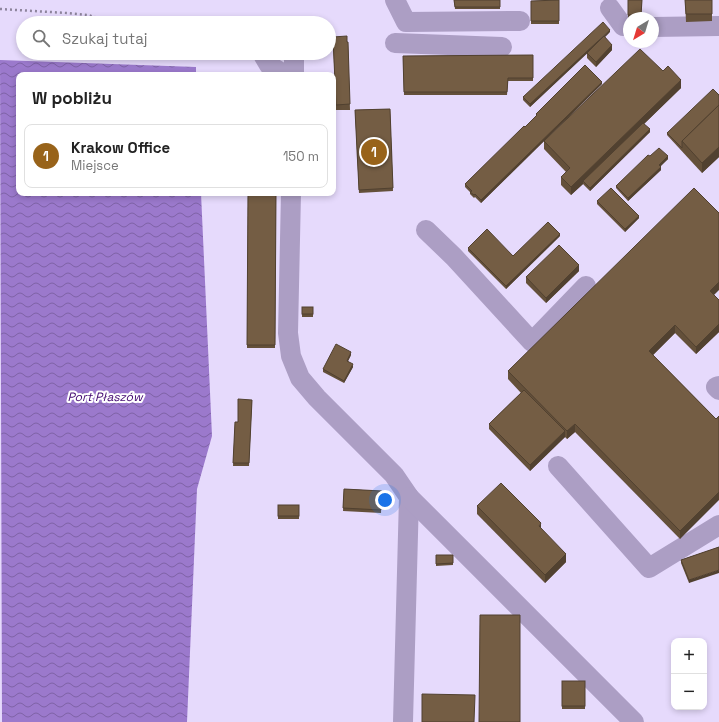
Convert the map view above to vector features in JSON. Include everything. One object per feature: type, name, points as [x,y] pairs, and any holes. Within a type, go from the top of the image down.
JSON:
[{"type":"lane","points":[[395,0],[406,22],[520,21]]},
{"type":"lane","points":[[610,8],[623,26]]},
{"type":"lane","points":[[659,27],[719,26]]},
{"type":"lane","points":[[394,43],[502,47]]},
{"type":"lane","points":[[266,60],[269,64],[281,72]]},
{"type":"lane","points":[[294,60],[294,72]]},
{"type":"lane","points":[[291,196],[288,334],[291,356],[300,378],[317,398],[394,475],[409,498],[634,722]]},
{"type":"lane","points":[[426,230],[454,257],[532,342],[586,286]]},
{"type":"lane","points":[[719,386],[716,387],[719,390]]},
{"type":"lane","points":[[558,466],[649,568],[719,525]]},
{"type":"lane","points":[[403,722],[409,498]]},
{"type":"path","points":[[0,9],[67,12],[91,16]]},
{"type":"water","name":"Port Płaszów","points":[[0,60],[196,67],[196,72],[16,72],[16,196],[201,196],[212,436],[197,489],[187,722],[2,722]]},
{"type":"building","points":[[454,0],[500,0],[500,7],[455,7]]},
{"type":"building","points":[[559,0],[559,21],[531,21],[531,1]]},
{"type":"building","points":[[628,0],[642,0],[641,12],[628,12]]},
{"type":"building","points":[[685,0],[712,0],[712,14],[686,14]]},
{"type":"building","points":[[603,22],[610,30],[530,104],[523,97]]},
{"type":"building","points":[[347,36],[350,104],[336,105],[336,72],[335,72],[334,60],[336,60],[336,37]]},
{"type":"building","points":[[604,36],[612,45],[596,62],[587,53]]},
{"type":"building","points":[[640,49],[663,71],[668,66],[681,80],[571,187],[561,177],[570,168],[544,141]]},
{"type":"building","points":[[533,55],[533,78],[508,78],[507,92],[404,92],[403,56]]},
{"type":"building","points":[[585,65],[602,82],[481,200],[475,194],[474,195],[470,192],[472,191],[465,184],[524,126],[525,127]]},
{"type":"building","points":[[713,89],[719,95],[719,105],[682,141],[682,148],[667,133]]},
{"type":"building","points":[[719,105],[719,147],[702,163],[682,141]]},
{"type":"building","points":[[390,109],[393,188],[359,190],[355,110]]},
{"type":"building","points":[[643,123],[650,129],[590,188],[583,181]]},
{"type":"building","points":[[659,148],[668,156],[659,165],[661,167],[628,198],[616,186],[648,155],[650,156]]},
{"type":"building","points":[[611,188],[639,216],[625,229],[597,201]]},
{"type":"building","points":[[694,188],[719,213],[719,282],[710,291],[719,300],[719,324],[696,347],[675,325],[649,351],[716,419],[719,416],[719,492],[680,531],[575,424],[567,431],[508,371]]},
{"type":"building","points":[[248,196],[276,196],[275,345],[247,345]]},
{"type":"building","points":[[548,222],[560,234],[506,286],[468,248],[487,229],[513,256]]},
{"type":"building","points":[[559,245],[579,265],[546,298],[526,277]]},
{"type":"building","points":[[302,307],[313,307],[313,314],[302,314]]},
{"type":"building","points":[[336,344],[351,352],[347,361],[353,364],[344,381],[323,369]]},
{"type":"building","points":[[524,390],[565,431],[530,465],[489,424]]},
{"type":"building","points":[[238,399],[252,400],[249,463],[233,463],[235,422],[238,422]]},
{"type":"building","points":[[501,483],[541,523],[539,526],[566,554],[545,575],[477,506]]},
{"type":"building","points":[[344,489],[382,491],[381,510],[343,508]]},
{"type":"building","points":[[278,505],[299,505],[299,516],[278,516]]},
{"type":"building","points":[[719,547],[719,570],[689,580],[681,560]]},
{"type":"building","points":[[436,555],[453,555],[453,563],[436,564]]},
{"type":"building","points":[[480,615],[520,615],[520,722],[479,722]]},
{"type":"building","points":[[562,681],[585,681],[585,706],[562,706]]},
{"type":"building","points":[[422,694],[475,695],[474,722],[422,722]]},
{"type":"place","name":"Krakow Office","points":[[374,152]]}]
